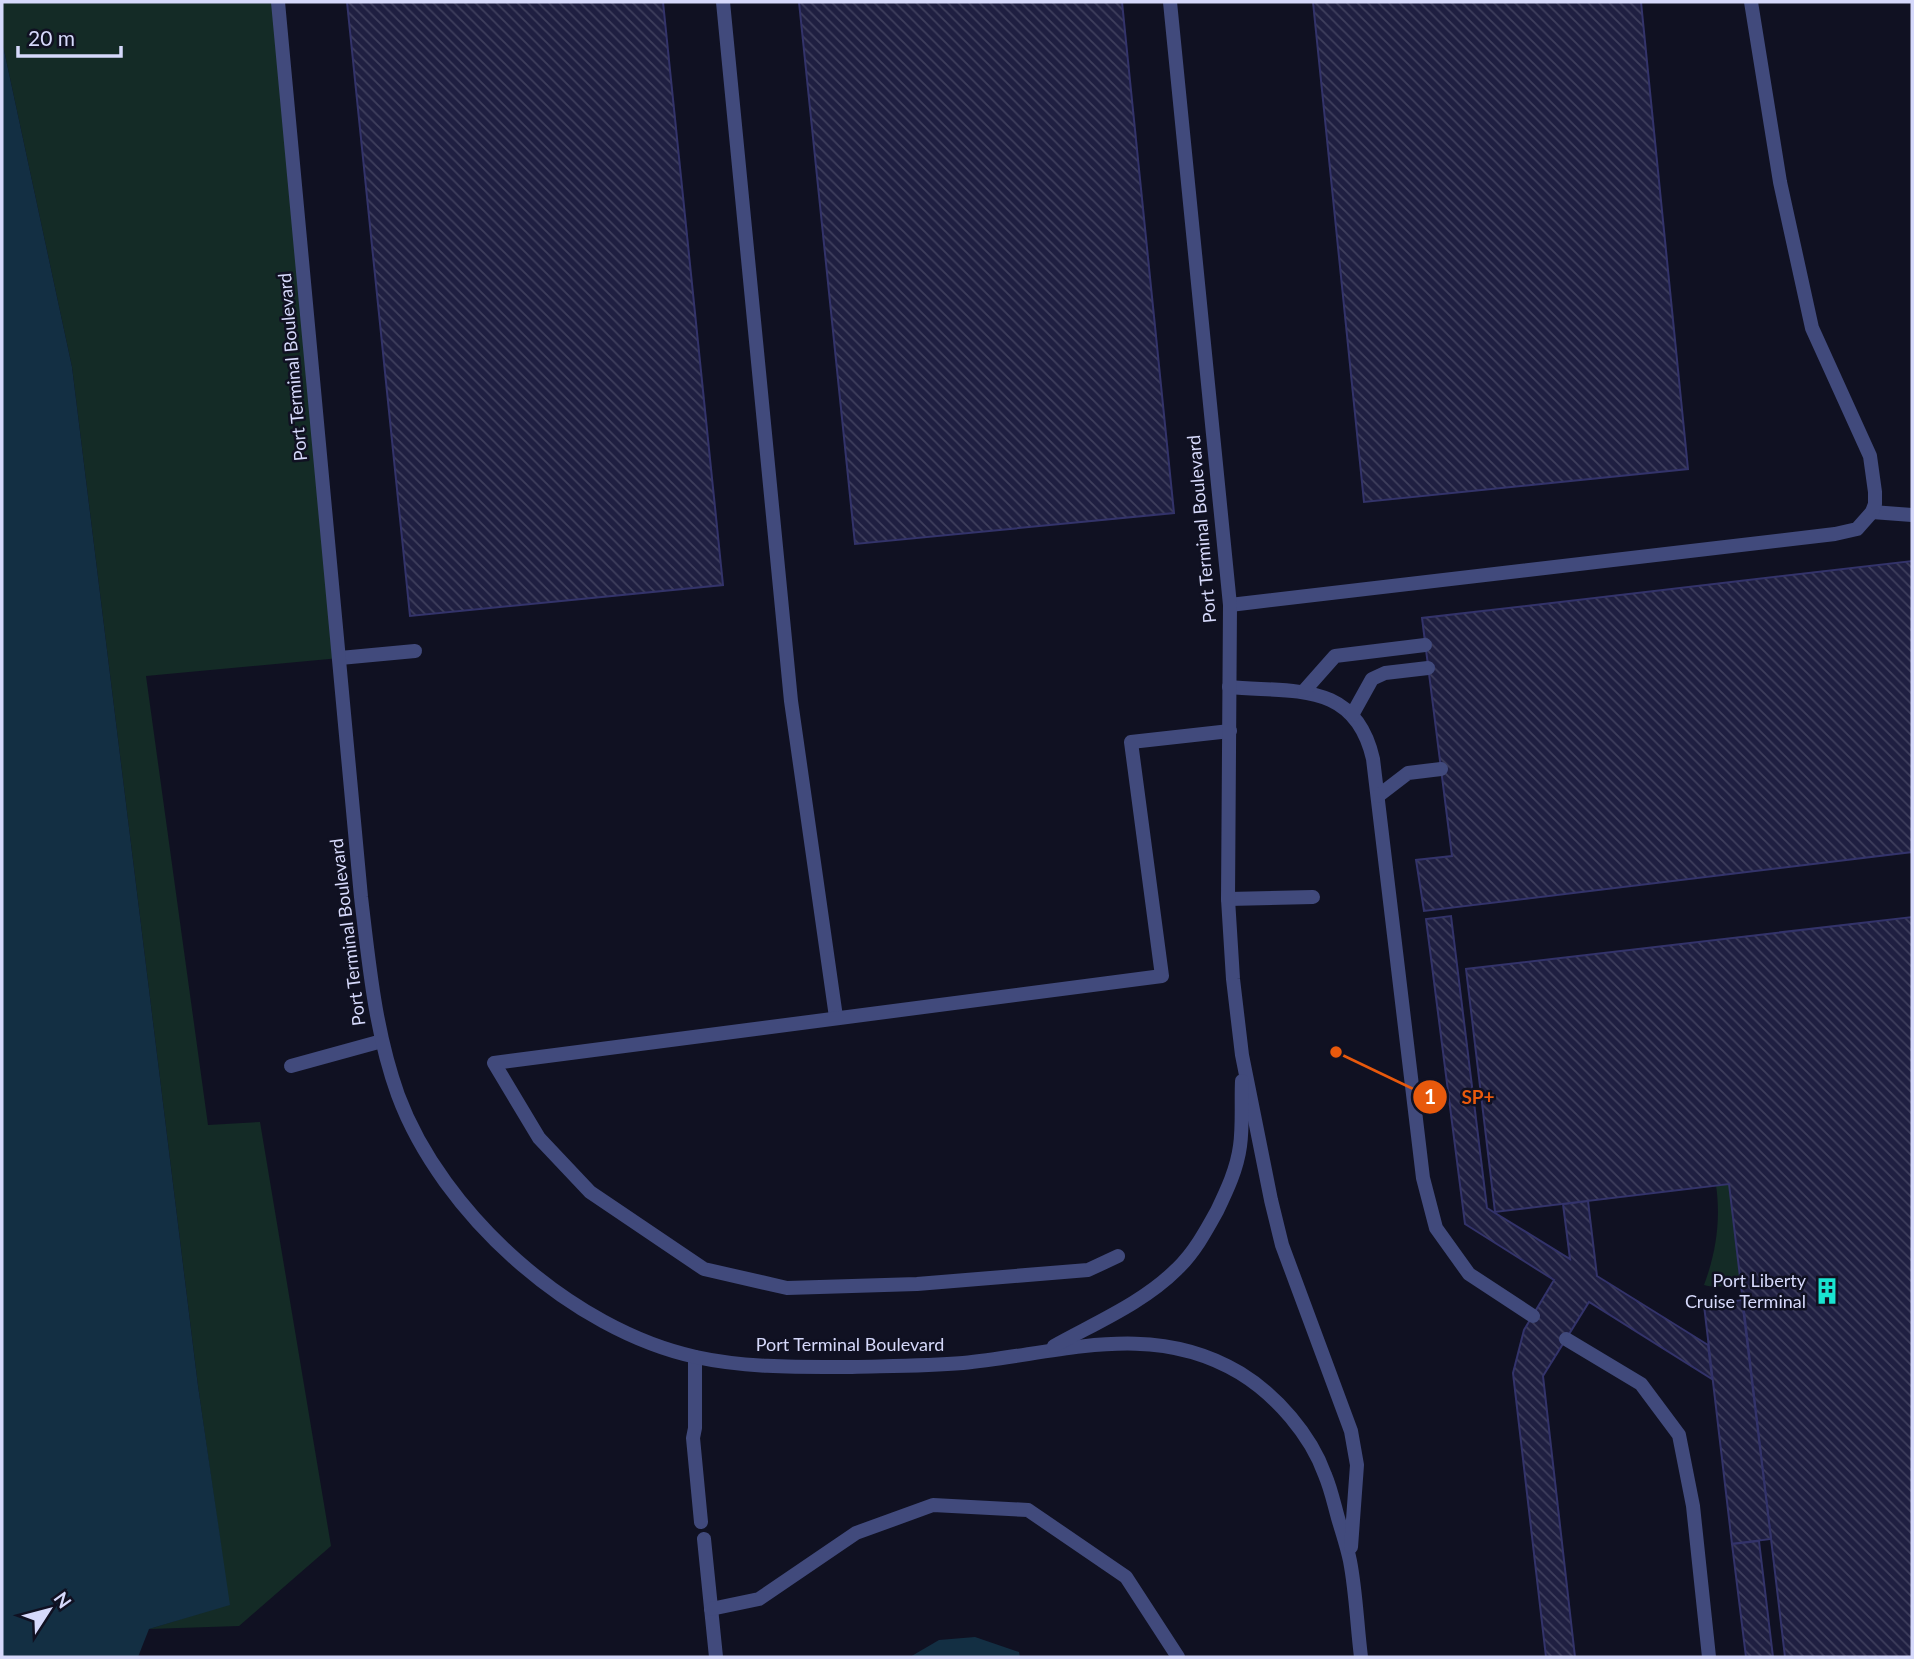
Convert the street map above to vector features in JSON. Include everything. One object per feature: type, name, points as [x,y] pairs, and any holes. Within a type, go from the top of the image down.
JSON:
[{"type":"street","name":"Port Terminal Boulevard","points":[[278,2],[373,998],[382,1041],[400,1099],[428,1152],[462,1202],[502,1248],[537,1276],[593,1314],[649,1344],[695,1357],[763,1366],[919,1366],[1010,1357],[1109,1342],[1181,1350],[1214,1360],[1242,1374],[1267,1394],[1290,1418],[1311,1445],[1325,1474],[1350,1559],[1361,1657]]},
{"type":"street","points":[[723,2],[791,701],[836,1017]]},
{"type":"street","name":"Port Terminal Boulevard","points":[[1170,2],[1230,605],[1228,898],[1231,965],[1242,1055],[1270,1200],[1282,1245],[1351,1431],[1357,1465],[1350,1559]]},
{"type":"street","points":[[1230,605],[1835,534],[1857,529],[1872,512],[1875,492],[1870,456],[1812,328],[1780,182],[1751,2]]},
{"type":"street","points":[[1872,512],[1912,515]]},
{"type":"street","points":[[1304,691],[1335,656],[1425,645]]},
{"type":"street","points":[[340,658],[415,651]]},
{"type":"street","points":[[1352,715],[1372,680],[1385,673],[1428,668]]},
{"type":"street","points":[[1230,687],[1304,691],[1323,695],[1339,704],[1362,728],[1370,745],[1378,796],[1423,1178],[1436,1228],[1469,1274],[1533,1316]]},
{"type":"street","points":[[1118,1256],[1088,1270],[889,1285],[787,1288],[704,1269],[590,1192],[539,1138],[494,1063],[1161,976],[1131,741],[1230,731]]},
{"type":"street","points":[[1378,796],[1408,773],[1441,769]]},
{"type":"street","points":[[1228,898],[1313,897]]},
{"type":"street","points":[[292,1066],[382,1041]]},
{"type":"street","name":"Port Terminal Boulevard","points":[[1046,1350],[1160,1284],[1196,1246],[1236,1168],[1241,1144],[1242,1055]]},
{"type":"street","points":[[1566,1339],[1641,1384],[1679,1435],[1693,1506],[1709,1657]]},
{"type":"street","points":[[695,1357],[693,1438],[701,1522]]},
{"type":"street","points":[[711,1609],[759,1599],[856,1533],[933,1505],[1028,1510],[1126,1577],[1178,1657]]},
{"type":"street","points":[[704,1539],[716,1657]]},
{"type":"green space","points":[[2,2],[278,2],[340,658],[146,676],[208,1125],[260,1122],[331,1546],[239,1626],[149,1629],[229,1604],[198,1386],[72,367],[2,41]]},
{"type":"green space","points":[[1729,1184],[1740,1282],[1722,1286],[1704,1285],[1716,1236],[1716,1185]]},
{"type":"water","points":[[2,41],[72,367],[198,1386],[230,1605],[149,1629],[138,1657],[2,1657]]},
{"type":"water","points":[[975,1637],[1019,1652],[1020,1657],[910,1657],[939,1640]]},
{"type":"building","points":[[347,2],[663,2],[723,585],[410,616]]},
{"type":"building","points":[[799,2],[1122,2],[1174,513],[855,544]]},
{"type":"building","points":[[1313,2],[1641,2],[1688,469],[1364,502]]},
{"type":"building","points":[[1912,561],[1912,852],[1424,911],[1416,860],[1452,856],[1422,618]]},
{"type":"building","points":[[1451,916],[1487,1208],[1570,1259],[1563,1204],[1588,1201],[1597,1276],[1708,1345],[1712,1379],[1589,1302],[1543,1376],[1575,1657],[1546,1657],[1513,1373],[1524,1330],[1554,1280],[1465,1224],[1426,919]]},
{"type":"building","name":"Port Liberty Cruise Terminal","points":[[1912,917],[1912,1657],[1785,1657],[1729,1184],[1495,1212],[1466,969]]},
{"type":"building","points":[[1742,1300],[1771,1539],[1732,1544],[1704,1305]]},
{"type":"building","points":[[1759,1541],[1773,1657],[1746,1657],[1732,1544]]},
{"type":"place","name":"SP+","points":[[1336,1052]]},
{"type":"place","name":"Port Liberty Cruise Terminal","points":[[1827,1291]]}]
